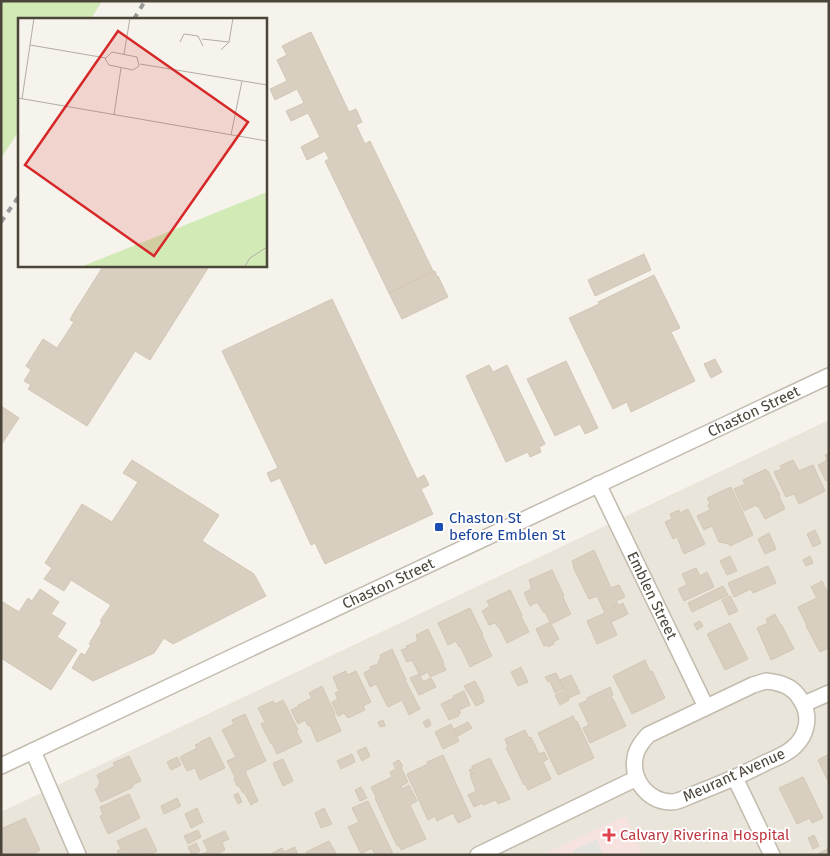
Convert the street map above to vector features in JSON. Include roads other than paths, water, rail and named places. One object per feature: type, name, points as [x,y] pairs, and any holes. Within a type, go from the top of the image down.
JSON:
[{"type":"street","name":"Chaston Street","points":[[1,766],[829,376]]},
{"type":"street","name":"Emblen Street","points":[[598,484],[706,707]]},
{"type":"street","points":[[478,855],[637,778],[635,758],[640,746],[648,735],[753,685],[778,682],[791,688],[804,704],[829,693]]},
{"type":"street","name":"Meurant Avenue","points":[[637,778],[640,785],[649,795],[660,801],[674,803],[735,778],[795,747],[803,736],[807,724],[804,704]]},
{"type":"street","points":[[33,751],[78,855]]},
{"type":"street","points":[[735,778],[772,855]]},
{"type":"railway","points":[[135,18],[145,1]]},
{"type":"railway","points":[[1,222],[18,197]]},
{"type":"place","name":"Chaston St before Emblen St","points":[[439,527]]},
{"type":"place","name":"Calvary Riverina Hospital","points":[[609,835]]}]
